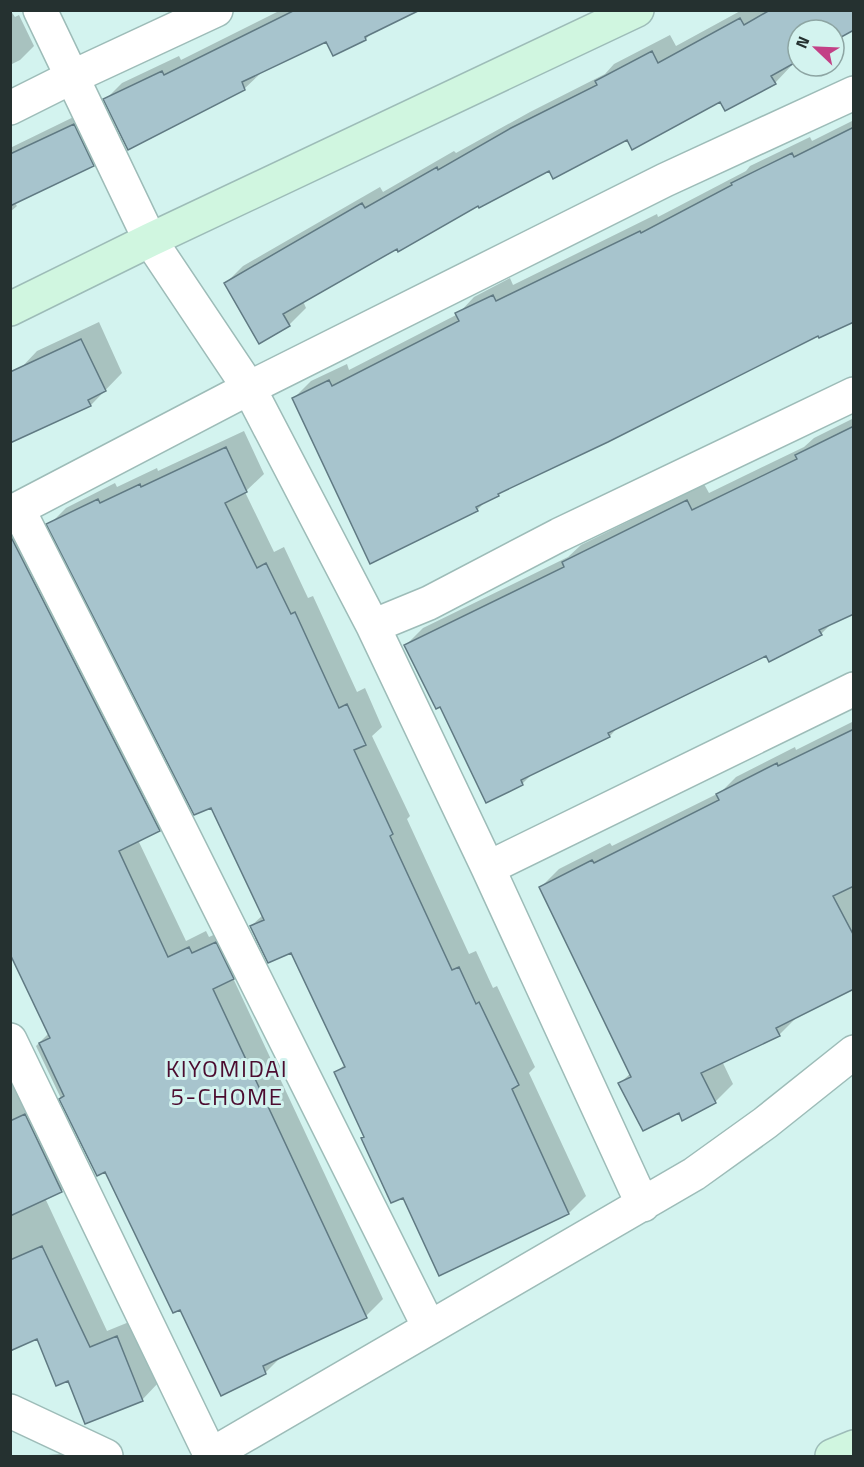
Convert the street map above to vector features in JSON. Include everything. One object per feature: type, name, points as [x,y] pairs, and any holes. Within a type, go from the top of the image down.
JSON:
[{"type":"street","points":[[40,10],[150,240],[249,388],[373,626],[488,868],[643,1205]]},
{"type":"street","points":[[10,108],[216,10]]},
{"type":"street","points":[[10,309],[150,240],[637,10]]},
{"type":"street","points":[[429,1327],[164,797],[14,511],[249,388],[665,180],[854,93]]},
{"type":"street","points":[[373,626],[429,603],[559,535],[854,394]]},
{"type":"street","points":[[488,868],[854,689]]},
{"type":"street","points":[[10,1040],[210,1456],[694,1174],[765,1123],[854,1052]]},
{"type":"street","points":[[11,1411],[106,1456]]},
{"type":"street","points":[[832,1456],[854,1447]]},
{"type":"building","points":[[295,10],[420,10],[365,37],[366,40],[333,56],[326,42],[242,82],[245,90],[128,150],[103,99],[162,71],[164,75]]},
{"type":"building","points":[[770,10],[854,10],[854,30],[846,34],[846,18],[786,18],[786,68],[771,76],[776,84],[725,111],[720,102],[632,150],[627,140],[553,179],[549,171],[479,208],[478,206],[283,314],[290,326],[259,344],[224,283],[362,203],[365,208],[437,167],[438,170],[511,128],[597,85],[595,81],[652,51],[658,63],[740,18],[744,25]]},
{"type":"building","points":[[74,124],[94,166],[10,206],[10,154]]},
{"type":"building","points":[[854,127],[854,322],[819,338],[818,336],[608,442],[498,494],[499,496],[476,507],[478,511],[370,564],[292,398],[329,380],[332,386],[459,321],[455,313],[493,295],[496,301],[640,231],[641,233],[732,185],[731,183],[792,153],[794,157]]},
{"type":"building","points":[[81,339],[106,391],[88,400],[91,406],[10,443],[10,372]]},
{"type":"building","points":[[854,426],[854,614],[819,630],[822,635],[769,662],[766,656],[608,733],[610,737],[521,780],[523,785],[486,803],[440,707],[436,709],[404,645],[564,567],[562,562],[687,500],[692,510],[797,459],[795,455]]},
{"type":"building","points":[[226,447],[247,492],[225,503],[257,568],[266,563],[291,614],[295,612],[339,708],[347,704],[366,745],[354,750],[393,834],[390,836],[452,970],[459,967],[476,1004],[479,1002],[519,1085],[512,1089],[569,1214],[439,1276],[403,1198],[391,1203],[361,1138],[364,1137],[334,1072],[345,1067],[291,953],[268,963],[250,926],[264,920],[211,808],[194,815],[46,524],[98,499],[100,503],[140,484],[141,487]]},
{"type":"building","points":[[12,539],[160,831],[119,851],[168,957],[189,947],[192,953],[216,942],[234,979],[213,989],[367,1318],[263,1366],[266,1374],[221,1396],[180,1310],[173,1313],[105,1172],[97,1176],[59,1099],[64,1096],[39,1043],[50,1038],[10,954],[10,540]]},
{"type":"building","points":[[854,729],[854,886],[833,896],[854,936],[854,989],[776,1028],[780,1036],[701,1073],[716,1103],[682,1121],[679,1113],[643,1131],[618,1083],[631,1077],[539,887],[592,860],[594,863],[719,800],[716,794],[777,763],[778,766]]},
{"type":"building","points":[[25,1114],[62,1192],[10,1216],[10,1121]]},
{"type":"building","points":[[42,1246],[90,1347],[117,1336],[143,1401],[85,1424],[68,1381],[56,1386],[37,1339],[10,1351],[10,1260]]},
{"type":"district","name":"KIYOMIDAI 5-CHOME","points":[[227,1082]]}]
